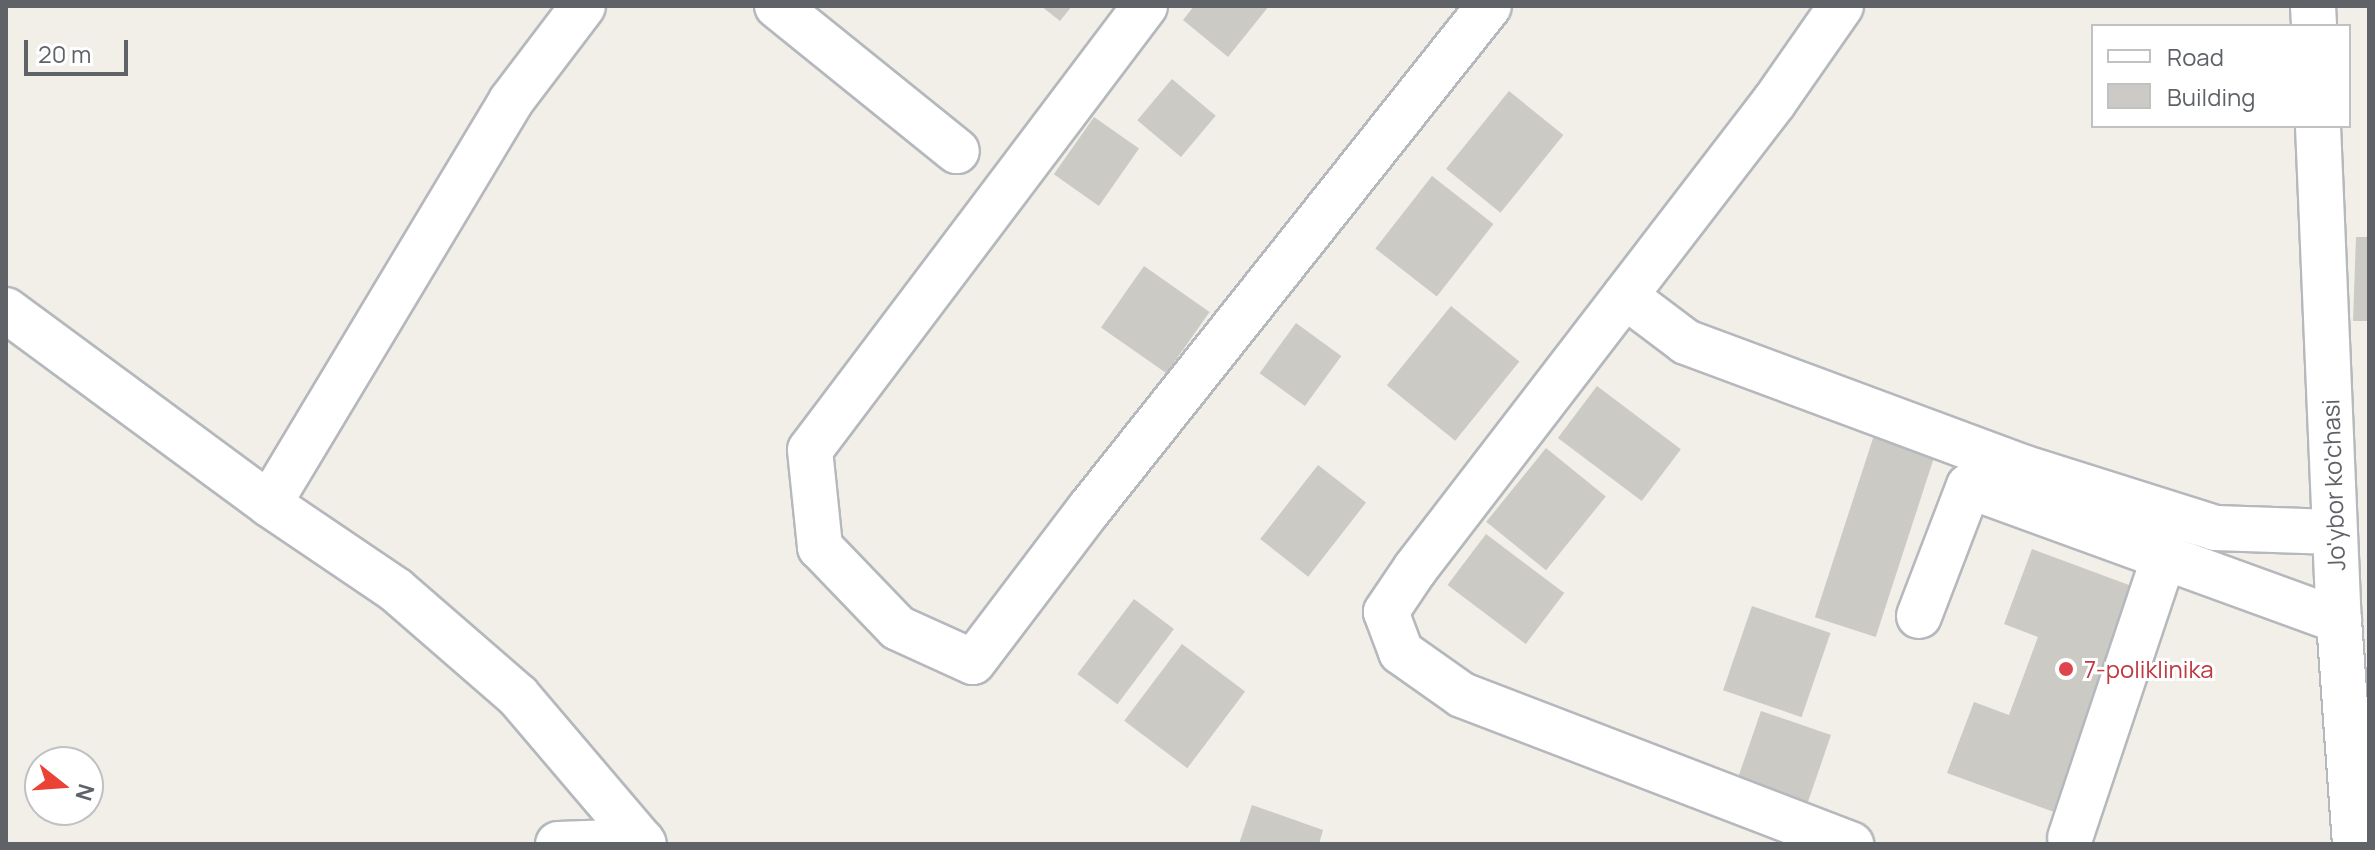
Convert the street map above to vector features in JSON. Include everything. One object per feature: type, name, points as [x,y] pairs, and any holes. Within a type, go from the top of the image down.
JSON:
[{"type":"street","points":[[269,504],[511,101],[583,6]]},
{"type":"street","points":[[777,6],[957,151]]},
{"type":"street","points":[[1145,6],[810,450],[820,547],[898,628],[973,662],[1090,508],[1489,6]]},
{"type":"street","points":[[1841,6],[1774,102],[1386,612],[1401,652],[1462,695],[1851,844]]},
{"type":"street","name":"Jo'ybor ko'chasi","points":[[2318,128],[2334,532],[2355,844]]},
{"type":"street","points":[[1625,296],[1686,342],[2022,467],[2215,528],[2334,532]]},
{"type":"street","points":[[6,310],[269,504],[396,590],[518,696],[643,843]]},
{"type":"street","points":[[1919,616],[1969,486],[2163,560],[2339,621]]},
{"type":"street","points":[[2070,838],[2163,560]]},
{"type":"street","points":[[558,844],[643,843]]},
{"type":"building","points":[[1041,6],[1072,6],[1060,21]]},
{"type":"building","points":[[1194,6],[1269,6],[1228,57],[1183,20]]},
{"type":"building","points":[[1172,79],[1216,116],[1181,157],[1137,120]]},
{"type":"building","points":[[1509,91],[1563,135],[1500,213],[1446,169]]},
{"type":"building","points":[[1094,117],[1139,149],[1099,206],[1054,174]]},
{"type":"building","points":[[1432,176],[1493,224],[1437,297],[1375,248]]},
{"type":"building","points":[[2356,237],[2369,237],[2369,321],[2353,321]]},
{"type":"building","points":[[1144,266],[1210,312],[1167,373],[1101,327]]},
{"type":"building","points":[[1451,306],[1519,361],[1455,441],[1387,385]]},
{"type":"building","points":[[1296,323],[1341,356],[1305,406],[1260,373]]},
{"type":"building","points":[[1597,386],[1681,449],[1642,501],[1558,438]]},
{"type":"building","points":[[1876,429],[1937,449],[1876,637],[1815,617]]},
{"type":"building","points":[[1546,448],[1606,496],[1546,570],[1486,522]]},
{"type":"building","points":[[1318,465],[1366,503],[1308,577],[1260,539]]},
{"type":"building","points":[[1486,534],[1564,593],[1526,644],[1447,585]]},
{"type":"building","name":"7-poliklinika","points":[[2032,549],[2137,588],[2054,812],[1947,773],[1974,702],[2009,715],[2038,637],[2004,624]]},
{"type":"building","points":[[1134,599],[1174,629],[1117,704],[1077,674]]},
{"type":"building","points":[[1752,606],[1830,633],[1802,717],[1723,690]]},
{"type":"building","points":[[1182,644],[1245,692],[1187,768],[1124,721]]},
{"type":"building","points":[[1761,711],[1831,735],[1806,807],[1736,783]]},
{"type":"building","points":[[1252,805],[1323,830],[1319,844],[1239,844]]},
{"type":"place","name":"7-poliklinika","points":[[2066,669]]}]
